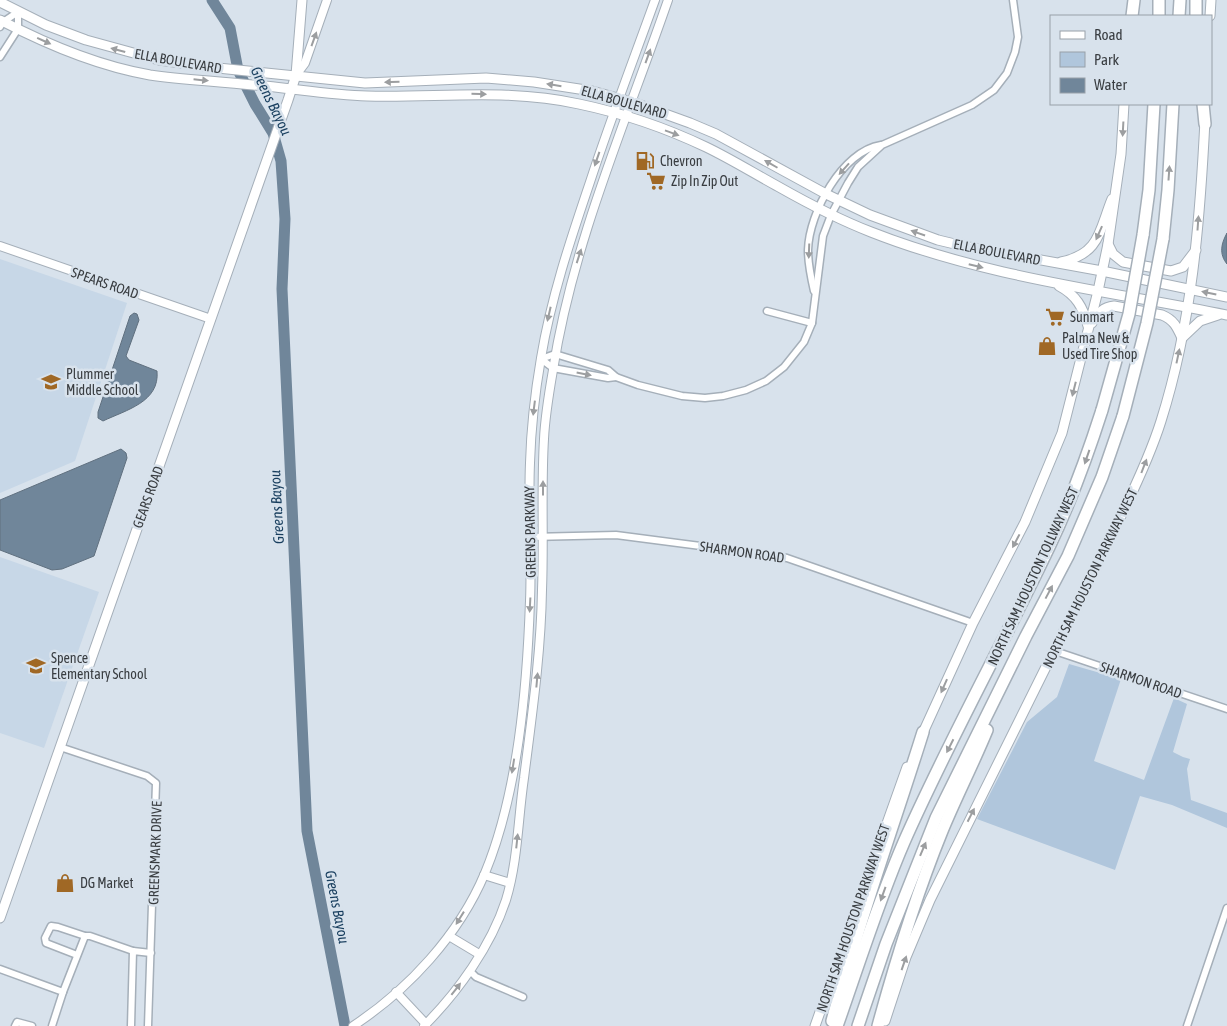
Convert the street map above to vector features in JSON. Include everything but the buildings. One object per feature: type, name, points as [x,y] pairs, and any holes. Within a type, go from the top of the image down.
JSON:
[{"type":"highway","points":[[1131,15],[1132,0]]},
{"type":"highway","points":[[1159,15],[1160,0]]},
{"type":"highway","points":[[1179,15],[1180,0]]},
{"type":"highway","points":[[1196,0],[1196,15]]},
{"type":"highway","name":"NORTH SAM HOUSTON TOLLWAY WEST","points":[[837,1026],[886,886],[905,841],[946,754],[1050,546],[1085,462],[1129,314],[1149,190],[1154,105]]},
{"type":"highway","points":[[878,1026],[910,918],[939,839],[975,760],[1026,636],[1068,556],[1085,517],[1102,477],[1123,416],[1147,323],[1163,239],[1173,105]]},
{"type":"highway","points":[[1204,105],[1205,124]]},
{"type":"highway","name":"NORTH SAM HOUSTON TOLLWAY WEST","points":[[858,1026],[889,936],[936,818],[1026,636]]},
{"type":"highway","points":[[830,1026],[848,963],[923,732]]},
{"type":"main road","name":"GEARS ROAD","points":[[0,918],[296,75],[302,0]]},
{"type":"main road","points":[[1210,15],[1211,0]]},
{"type":"main road","name":"ELLA BOULEVARD","points":[[0,2],[46,25],[78,38],[158,60],[364,83],[486,78],[534,82],[592,91],[632,102],[690,123],[743,148],[870,216],[938,240],[1227,297]]},
{"type":"main road","name":"ELLA BOULEVARD","points":[[1,23],[64,49],[119,67],[150,74],[365,96],[449,94],[532,96],[578,103],[626,117],[692,141],[736,162],[831,215],[868,231],[932,254],[996,271],[1224,315]]},
{"type":"main road","points":[[448,79],[449,94]]},
{"type":"main road","points":[[532,96],[534,82]]},
{"type":"main road","points":[[364,83],[365,96]]},
{"type":"main road","name":"NORTH SAM HOUSTON PARKWAY WEST","points":[[815,1026],[901,780],[973,623],[1026,522],[1062,433],[1108,244],[1121,154],[1124,105]]},
{"type":"main road","name":"NORTH SAM HOUSTON PARKWAY WEST","points":[[883,1026],[906,957],[930,900],[1141,475],[1161,422],[1174,374],[1191,289],[1196,250],[1205,124]]},
{"type":"main road","points":[[736,162],[743,148]]},
{"type":"main road","points":[[1056,263],[1078,257],[1092,246],[1100,236],[1106,214],[1117,188]]},
{"type":"main road","points":[[932,254],[938,240]]},
{"type":"main road","points":[[1108,244],[1113,254],[1123,262],[1171,271],[1183,268],[1196,250]]},
{"type":"main road","points":[[996,271],[1000,253]]},
{"type":"main road","points":[[1042,280],[1062,288],[1078,299],[1089,328]]},
{"type":"main road","points":[[1089,328],[1099,312],[1106,306],[1162,315],[1176,324],[1182,338],[1200,322],[1224,315]]},
{"type":"street","name":"GEARS ROAD","points":[[296,75],[305,63],[327,0]]},
{"type":"street","name":"GREENS PARKWAY","points":[[353,1026],[370,1015],[426,964],[448,936],[484,875],[495,844],[509,796],[517,746],[527,645],[530,601],[531,537],[529,485],[531,442],[541,359],[554,293],[564,258],[613,113],[655,0]]},
{"type":"street","name":"GREENS PARKWAY","points":[[425,1025],[470,970],[490,937],[506,900],[515,859],[540,646],[544,536],[544,442],[555,354],[572,277],[598,196],[668,0]]},
{"type":"street","points":[[815,294],[808,262],[808,248],[813,223],[835,179],[853,159],[872,147],[882,145],[972,105],[994,90],[1007,73],[1015,52],[1018,37],[1013,0]]},
{"type":"street","points":[[1,23],[18,12]]},
{"type":"street","points":[[0,57],[18,29],[18,12]]},
{"type":"street","points":[[646,25],[658,30]]},
{"type":"street","points":[[541,359],[555,354],[608,370],[616,376],[638,385],[682,396],[705,398],[724,396],[746,390],[766,381],[784,368],[804,342],[812,323],[820,246],[831,215],[858,167],[882,145]]},
{"type":"street","points":[[586,193],[598,196]]},
{"type":"street","name":"SPEARS ROAD","points":[[0,246],[211,319]]},
{"type":"street","points":[[767,311],[812,323]]},
{"type":"street","points":[[541,359],[553,368],[608,378],[616,376]]},
{"type":"street","points":[[531,442],[544,442]]},
{"type":"street","name":"SHARMON ROAD","points":[[531,537],[616,535],[787,558],[973,623]]},
{"type":"street","name":"SHARMON ROAD","points":[[1054,651],[1227,709]]},
{"type":"street","name":"GREENSMARK DRIVE","points":[[60,747],[147,776],[156,783],[148,1026]]},
{"type":"street","points":[[484,875],[510,883]]},
{"type":"street","points":[[1187,1026],[1227,908]]},
{"type":"street","points":[[77,955],[46,943],[45,938],[51,926],[90,936],[133,951],[151,953]]},
{"type":"street","points":[[52,1026],[84,936]]},
{"type":"street","points":[[448,936],[479,954]]},
{"type":"street","points":[[131,1026],[133,951]]},
{"type":"street","points":[[0,969],[63,992]]},
{"type":"street","points":[[470,970],[476,977],[523,997]]},
{"type":"street","points":[[396,992],[425,1025]]},
{"type":"street","points":[[15,1026],[17,1022],[32,1026]]},
{"type":"shaded area","name":"Plummer Middle School","points":[[0,259],[127,303],[75,461],[0,493]]},
{"type":"shaded area","name":"Spence Elementary School","points":[[0,557],[99,592],[44,748],[0,733]]},
{"type":"green space","points":[[1069,664],[1121,679],[1094,761],[1144,780],[1174,698],[1187,704],[1173,752],[1190,759],[1187,769],[1191,800],[1227,813],[1227,828],[1172,805],[1140,796],[1115,870],[977,819],[1027,722],[1057,697]]},
{"type":"water","points":[[1227,233],[1227,264],[1224,260],[1222,249]]},
{"type":"water","points":[[134,313],[137,314],[139,320],[126,356],[129,360],[157,371],[156,382],[153,390],[140,404],[103,421],[98,418],[98,412],[130,316]]},
{"type":"water","points":[[121,449],[126,453],[127,458],[94,556],[62,569],[52,570],[0,550],[0,500]]},
{"type":"waterway","name":"Greens Bayou","points":[[212,0],[230,28],[238,70],[255,104],[273,133],[281,161],[285,219],[282,289],[307,831],[345,1026]]},
{"type":"place","name":"Chevron","points":[[645,161]]},
{"type":"place","name":"Zip In Zip Out","points":[[656,181]]},
{"type":"place","name":"Sunmart","points":[[1055,317]]},
{"type":"place","name":"Palma New & Used Tire Shop","points":[[1047,346]]},
{"type":"place","name":"Plummer Middle School","points":[[51,382]]},
{"type":"place","name":"Spence Elementary School","points":[[36,666]]},
{"type":"place","name":"DG Market","points":[[65,883]]}]
